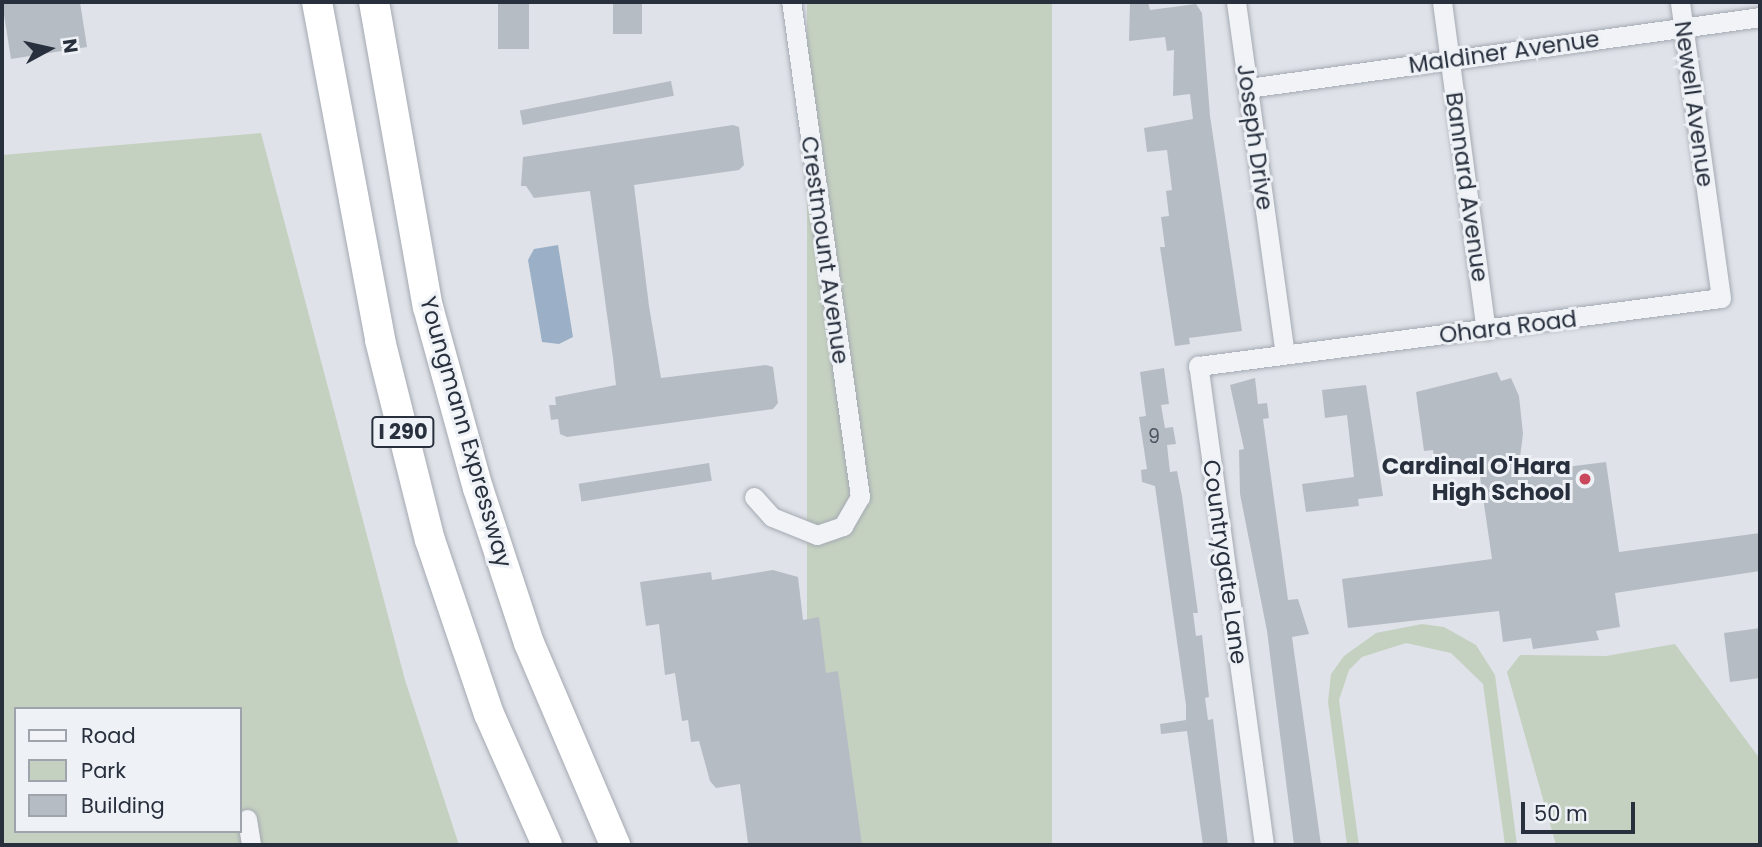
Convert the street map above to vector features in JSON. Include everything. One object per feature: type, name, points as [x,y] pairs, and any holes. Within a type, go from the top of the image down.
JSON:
[{"type":"highway","name":"I 290","points":[[317,2],[380,340],[430,540],[489,714],[547,845]]},
{"type":"highway","name":"Youngmann Expressway","points":[[374,2],[428,307],[478,488],[529,643],[615,845]]},
{"type":"street","name":"Crestmount Avenue","points":[[754,497],[772,517],[817,535],[843,526],[860,497],[791,2]]},
{"type":"street","name":"Joseph Drive","points":[[1236,2],[1286,354]]},
{"type":"street","name":"Bannard Avenue","points":[[1442,2],[1486,330]]},
{"type":"street","name":"Newell Avenue","points":[[1680,2],[1709,207]]},
{"type":"street","name":"Maldiner Avenue","points":[[1248,88],[1760,17]]},
{"type":"street","name":"Ohara Road","points":[[1286,354],[1721,298],[1709,207]]},
{"type":"street","name":"Countrygate Lane","points":[[1264,845],[1198,366],[1286,354]]},
{"type":"street","points":[[247,819],[251,845]]},
{"type":"green space","points":[[807,2],[1052,2],[1052,845],[807,845]]},
{"type":"green space","points":[[261,133],[405,680],[459,845],[2,845],[2,155]]},
{"type":"green space","points":[[1422,624],[1444,627],[1476,645],[1495,675],[1517,845],[1505,845],[1483,684],[1451,653],[1406,643],[1362,657],[1349,670],[1339,700],[1359,845],[1347,845],[1328,702],[1331,674],[1344,656],[1376,633]]},
{"type":"green space","points":[[1675,644],[1760,759],[1760,845],[1556,845],[1507,672],[1520,655],[1606,656]]},
{"type":"water","points":[[558,245],[573,337],[559,344],[542,342],[528,260],[534,249]]},
{"type":"building","points":[[2,2],[80,2],[87,47],[11,59]]},
{"type":"building","points":[[498,2],[529,2],[529,49],[498,49]]},
{"type":"building","points":[[613,2],[642,2],[642,34],[613,34]]},
{"type":"building","points":[[1130,2],[1148,2],[1150,10],[1196,4],[1202,13],[1210,116],[1242,331],[1189,338],[1190,344],[1175,346],[1160,247],[1165,247],[1161,217],[1169,216],[1166,191],[1172,190],[1167,150],[1147,152],[1144,128],[1193,119],[1190,94],[1173,96],[1174,50],[1167,51],[1165,37],[1129,41]]},
{"type":"building","points":[[671,81],[674,96],[523,125],[520,110]]},
{"type":"building","points":[[733,125],[739,127],[744,165],[739,170],[634,185],[649,306],[661,378],[766,365],[773,367],[778,403],[773,409],[567,437],[560,434],[558,419],[551,420],[549,405],[556,405],[555,397],[616,385],[613,358],[590,191],[534,198],[526,186],[521,186],[523,157]]},
{"type":"building","points":[[1164,368],[1169,404],[1161,405],[1165,428],[1173,427],[1176,444],[1167,445],[1170,472],[1177,471],[1182,496],[1198,613],[1193,613],[1196,636],[1202,635],[1209,697],[1205,698],[1208,720],[1213,719],[1228,845],[1203,845],[1187,731],[1161,734],[1160,724],[1186,720],[1155,486],[1142,482],[1141,470],[1147,469],[1139,417],[1146,416],[1140,372]]},
{"type":"building","points":[[1497,372],[1501,381],[1511,378],[1519,396],[1523,434],[1518,473],[1606,462],[1619,552],[1760,533],[1760,571],[1615,593],[1620,627],[1596,631],[1599,640],[1533,649],[1531,638],[1503,642],[1499,611],[1348,628],[1342,579],[1492,559],[1479,470],[1435,466],[1433,450],[1424,451],[1416,392]]},
{"type":"building","points":[[1255,378],[1258,404],[1267,403],[1269,418],[1263,419],[1288,600],[1298,599],[1309,634],[1292,637],[1321,845],[1294,845],[1267,631],[1240,494],[1239,450],[1244,449],[1230,385]]},
{"type":"building","points":[[1366,385],[1383,496],[1358,499],[1359,506],[1306,512],[1302,484],[1354,477],[1347,415],[1325,418],[1322,390]]},
{"type":"building","points":[[709,463],[712,481],[581,501],[579,484]]},
{"type":"building","points":[[773,570],[798,577],[803,620],[819,617],[826,673],[838,671],[862,845],[748,843],[740,784],[716,788],[710,781],[699,741],[691,742],[688,720],[682,721],[675,673],[665,675],[659,624],[646,626],[640,582],[711,572],[712,580]]},
{"type":"building","points":[[1760,628],[1760,678],[1730,682],[1724,633]]},
{"type":"place","name":"Cardinal O'Hara High School","points":[[1585,479]]}]
